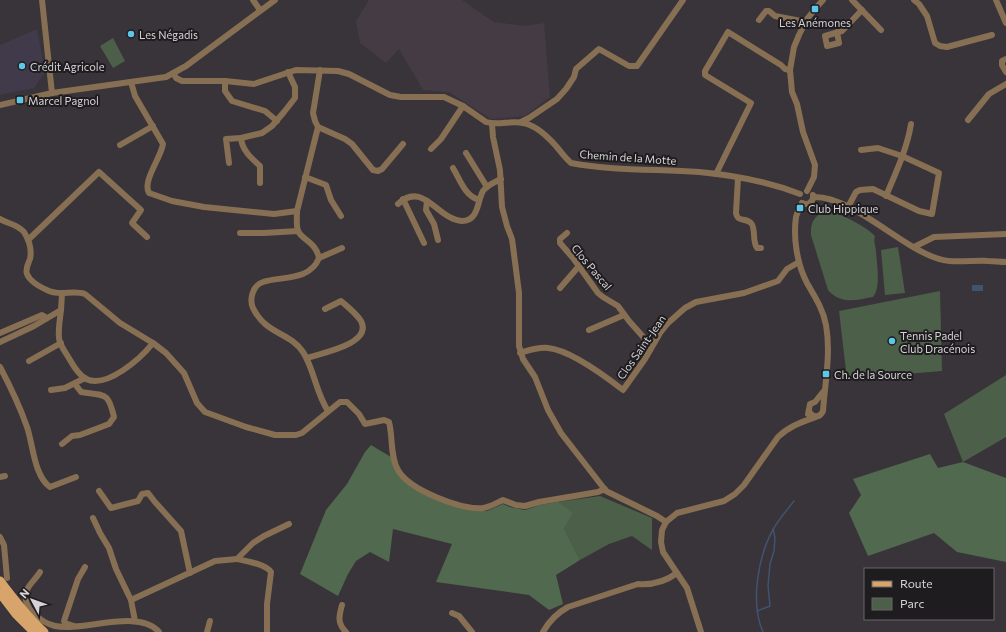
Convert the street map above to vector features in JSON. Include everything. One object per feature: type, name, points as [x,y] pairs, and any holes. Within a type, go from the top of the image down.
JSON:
[{"type":"main road","points":[[3,580],[20,608],[44,632]]},
{"type":"main road","points":[[0,593],[31,631]]},
{"type":"street","points":[[42,0],[52,93]]},
{"type":"street","points":[[253,0],[260,10]]},
{"type":"street","points":[[0,105],[52,93],[157,79],[174,74],[275,0]]},
{"type":"street","points":[[520,122],[529,118],[557,99],[574,77],[576,69],[599,49],[629,66],[637,66],[683,0]]},
{"type":"street","points":[[807,191],[814,176],[815,165],[803,132],[797,104],[792,92],[790,70],[794,47],[814,9],[823,0]]},
{"type":"street","points":[[852,0],[881,30]]},
{"type":"street","points":[[914,0],[919,4],[927,16],[935,43],[940,46],[946,47],[992,35]]},
{"type":"street","points":[[996,0],[1006,23]]},
{"type":"street","points":[[837,32],[842,31],[862,10]]},
{"type":"street","points":[[759,20],[766,11],[769,11],[775,16],[806,22]]},
{"type":"street","points":[[716,174],[751,103],[705,75],[705,71],[728,32],[785,69],[790,70]]},
{"type":"street","points":[[1006,59],[1002,61],[1006,72]]},
{"type":"street","points":[[174,74],[176,78],[182,81],[225,81],[254,84],[296,70],[338,71],[349,74],[390,95],[401,97],[444,97],[463,106],[486,122],[492,124],[501,179],[502,207],[512,239],[519,293],[520,353],[535,377],[548,410],[562,433],[605,489],[617,497],[657,516],[666,522]]},
{"type":"street","points":[[320,70],[313,113],[314,121],[318,127],[345,139],[352,144],[373,170],[378,171],[382,168],[403,144]]},
{"type":"street","points":[[229,163],[226,139],[241,138],[262,133],[276,121],[295,98],[295,87],[288,72]]},
{"type":"street","points":[[225,81],[225,91],[232,101],[265,111],[276,121]]},
{"type":"street","points":[[132,82],[135,96],[163,144],[162,150],[152,170],[148,183],[147,190],[149,193],[172,201],[204,207],[274,214],[297,211]]},
{"type":"street","points":[[968,120],[990,94],[1006,84]]},
{"type":"street","points":[[430,149],[441,139],[463,106]]},
{"type":"street","name":"Chemin de la Motte","points":[[492,124],[526,123],[551,141],[571,163],[619,169],[716,174],[772,185],[800,194]]},
{"type":"street","points":[[886,196],[910,134],[911,124]]},
{"type":"street","points":[[120,145],[153,126]]},
{"type":"street","points":[[318,127],[305,177],[303,193],[297,211],[296,221],[298,231],[318,252],[319,258]]},
{"type":"street","points":[[241,138],[241,143],[247,153],[260,166],[260,183]]},
{"type":"street","points":[[848,207],[856,192],[860,190],[873,189],[918,211],[932,214],[939,173],[902,156],[878,148],[861,150]]},
{"type":"street","points":[[466,153],[487,187]]},
{"type":"street","points":[[453,168],[466,191],[473,198],[479,200]]},
{"type":"street","points":[[28,240],[99,172],[141,210],[132,224],[146,237]]},
{"type":"street","points":[[305,177],[326,185],[331,200],[340,216]]},
{"type":"street","points":[[738,178],[736,217],[739,220],[745,220],[751,223],[753,226],[754,244],[757,248],[761,248]]},
{"type":"street","points":[[398,204],[404,199],[412,196],[420,196],[454,219],[462,221],[469,220],[475,214],[484,190],[501,179]]},
{"type":"street","points":[[701,632],[687,588],[663,552],[661,542],[662,530],[666,522],[677,513],[724,501],[735,494],[744,485],[778,437],[790,427],[816,417],[822,413],[827,368],[826,325],[819,304],[804,277],[799,262],[795,227],[797,215],[802,203],[800,194],[807,191],[812,193],[812,202],[808,204],[802,203]]},
{"type":"street","points":[[813,197],[831,200],[848,207],[936,259],[1006,262]]},
{"type":"street","points":[[404,199],[424,243]]},
{"type":"street","points":[[426,201],[426,210],[434,224],[438,240]]},
{"type":"street","points":[[0,219],[17,226],[28,240],[30,253],[27,265],[27,275],[39,286],[50,292],[62,294],[79,292],[85,294],[120,323],[153,343],[166,353],[184,372],[197,403],[201,409],[209,414],[275,435],[290,436],[302,433],[340,402],[344,402],[352,406],[365,424],[387,420],[390,428],[397,470],[401,474],[419,489],[430,495],[468,507],[485,508],[503,500],[516,505],[525,506],[539,502],[598,492],[605,489]]},
{"type":"street","points":[[240,233],[298,231]]},
{"type":"street","name":"Clos Pascal","points":[[567,233],[560,239],[560,243],[580,266],[598,293],[618,306],[646,340],[654,344]]},
{"type":"street","points":[[914,247],[934,237],[1006,234]]},
{"type":"street","points":[[328,411],[321,401],[302,350],[296,344],[263,323],[252,304],[252,296],[255,288],[261,282],[303,274],[312,269],[319,258],[342,248]]},
{"type":"street","name":"Clos Saint-Jean","points":[[520,353],[535,348],[548,348],[561,351],[595,370],[623,390],[660,333],[668,323],[685,308],[696,302],[744,293],[778,281],[787,269],[799,262]]},
{"type":"street","points":[[560,288],[580,266]]},
{"type":"street","points":[[62,294],[59,340],[76,369],[85,378],[94,381],[114,376],[132,364],[153,343]]},
{"type":"street","points":[[306,358],[352,343],[359,337],[363,330],[361,322],[355,314],[341,301],[325,309]]},
{"type":"street","points":[[0,342],[34,326],[61,310]]},
{"type":"street","points":[[0,333],[42,315],[48,318]]},
{"type":"street","points":[[589,330],[624,315]]},
{"type":"street","points":[[29,361],[61,343]]},
{"type":"street","points":[[0,367],[27,428],[35,459],[46,484],[50,487],[76,477]]},
{"type":"street","points":[[51,390],[65,388],[85,378]]},
{"type":"street","points":[[62,444],[72,436],[80,435],[109,424],[114,417],[108,398],[99,394],[81,392],[75,384]]},
{"type":"street","points":[[803,422],[810,404],[816,402],[824,390]]},
{"type":"street","points":[[816,402],[821,404],[823,408]]},
{"type":"street","points":[[808,411],[811,415],[816,417]]},
{"type":"street","points":[[99,491],[111,508],[138,501],[142,494],[151,494],[155,502],[181,531],[190,573]]},
{"type":"street","points":[[93,518],[109,548],[116,569],[131,600],[135,621]]},
{"type":"street","points":[[237,559],[253,543],[288,524]]},
{"type":"street","points":[[0,537],[4,545],[3,580]]},
{"type":"street","points":[[131,600],[215,561],[237,559],[265,566],[269,569],[267,632]]},
{"type":"street","points":[[76,627],[65,623],[64,620],[78,579],[85,567]]},
{"type":"street","points":[[40,572],[27,591],[26,597],[27,605],[46,623],[54,626],[69,628],[106,622],[135,621],[147,624],[158,630],[158,632]]},
{"type":"street","points":[[543,632],[547,625],[559,612],[568,607],[638,584],[649,585],[663,581],[677,574]]},
{"type":"street","points":[[342,605],[339,622],[341,627],[346,632]]},
{"type":"street","points":[[452,613],[459,616],[472,632]]},
{"type":"street","points":[[207,632],[210,621]]},
{"type":"shaded area","points":[[369,0],[462,0],[494,22],[525,26],[544,23],[550,97],[525,116],[491,119],[449,92],[423,90],[399,49],[386,63],[360,43],[356,21]]},
{"type":"shaded area","points":[[37,29],[45,72],[34,88],[0,95],[0,45]]},
{"type":"green space","points":[[113,38],[125,61],[113,68],[100,46]]},
{"type":"green space","points":[[828,211],[839,214],[853,221],[875,236],[874,240],[878,282],[873,297],[843,300],[833,295],[828,290],[811,235],[811,226],[817,216]]},
{"type":"green space","points":[[898,247],[905,293],[885,295],[881,250]]},
{"type":"green space","name":"Tennis Padel Club Dracénois","points":[[940,291],[942,371],[847,379],[839,311]]},
{"type":"green space","points":[[1006,375],[1006,437],[963,462],[944,414]]},
{"type":"green space","points":[[371,445],[391,457],[398,474],[430,497],[466,510],[487,511],[503,504],[525,510],[540,505],[558,502],[573,513],[564,528],[580,560],[556,575],[563,604],[549,610],[529,595],[436,582],[452,544],[393,529],[389,562],[370,552],[356,561],[338,596],[300,574],[326,510],[347,484],[365,452]]},
{"type":"green space","points":[[930,454],[938,468],[963,462],[1006,478],[1006,562],[957,552],[934,533],[868,556],[849,513],[861,495],[853,479]]},
{"type":"green space","points":[[600,496],[652,518],[652,550],[632,536],[609,544],[580,560],[564,528],[558,502]]},
{"type":"water","points":[[972,285],[983,285],[983,291],[972,291]]},
{"type":"waterway","points":[[763,632],[757,607],[760,565],[768,539],[774,528],[794,501]]},
{"type":"waterway","points":[[757,611],[770,606],[768,586],[770,564],[774,551],[775,538],[773,529]]},
{"type":"place","name":"Les Anémones","points":[[815,9]]},
{"type":"place","name":"Les Négadis","points":[[131,34]]},
{"type":"place","name":"Crédit Agricole","points":[[22,66]]},
{"type":"place","name":"Marcel Pagnol","points":[[20,100]]},
{"type":"place","name":"Club Hippique","points":[[800,208]]},
{"type":"place","name":"Tennis Padel Club Dracénois","points":[[892,341]]},
{"type":"place","name":"Ch. de la Source","points":[[826,374]]}]
